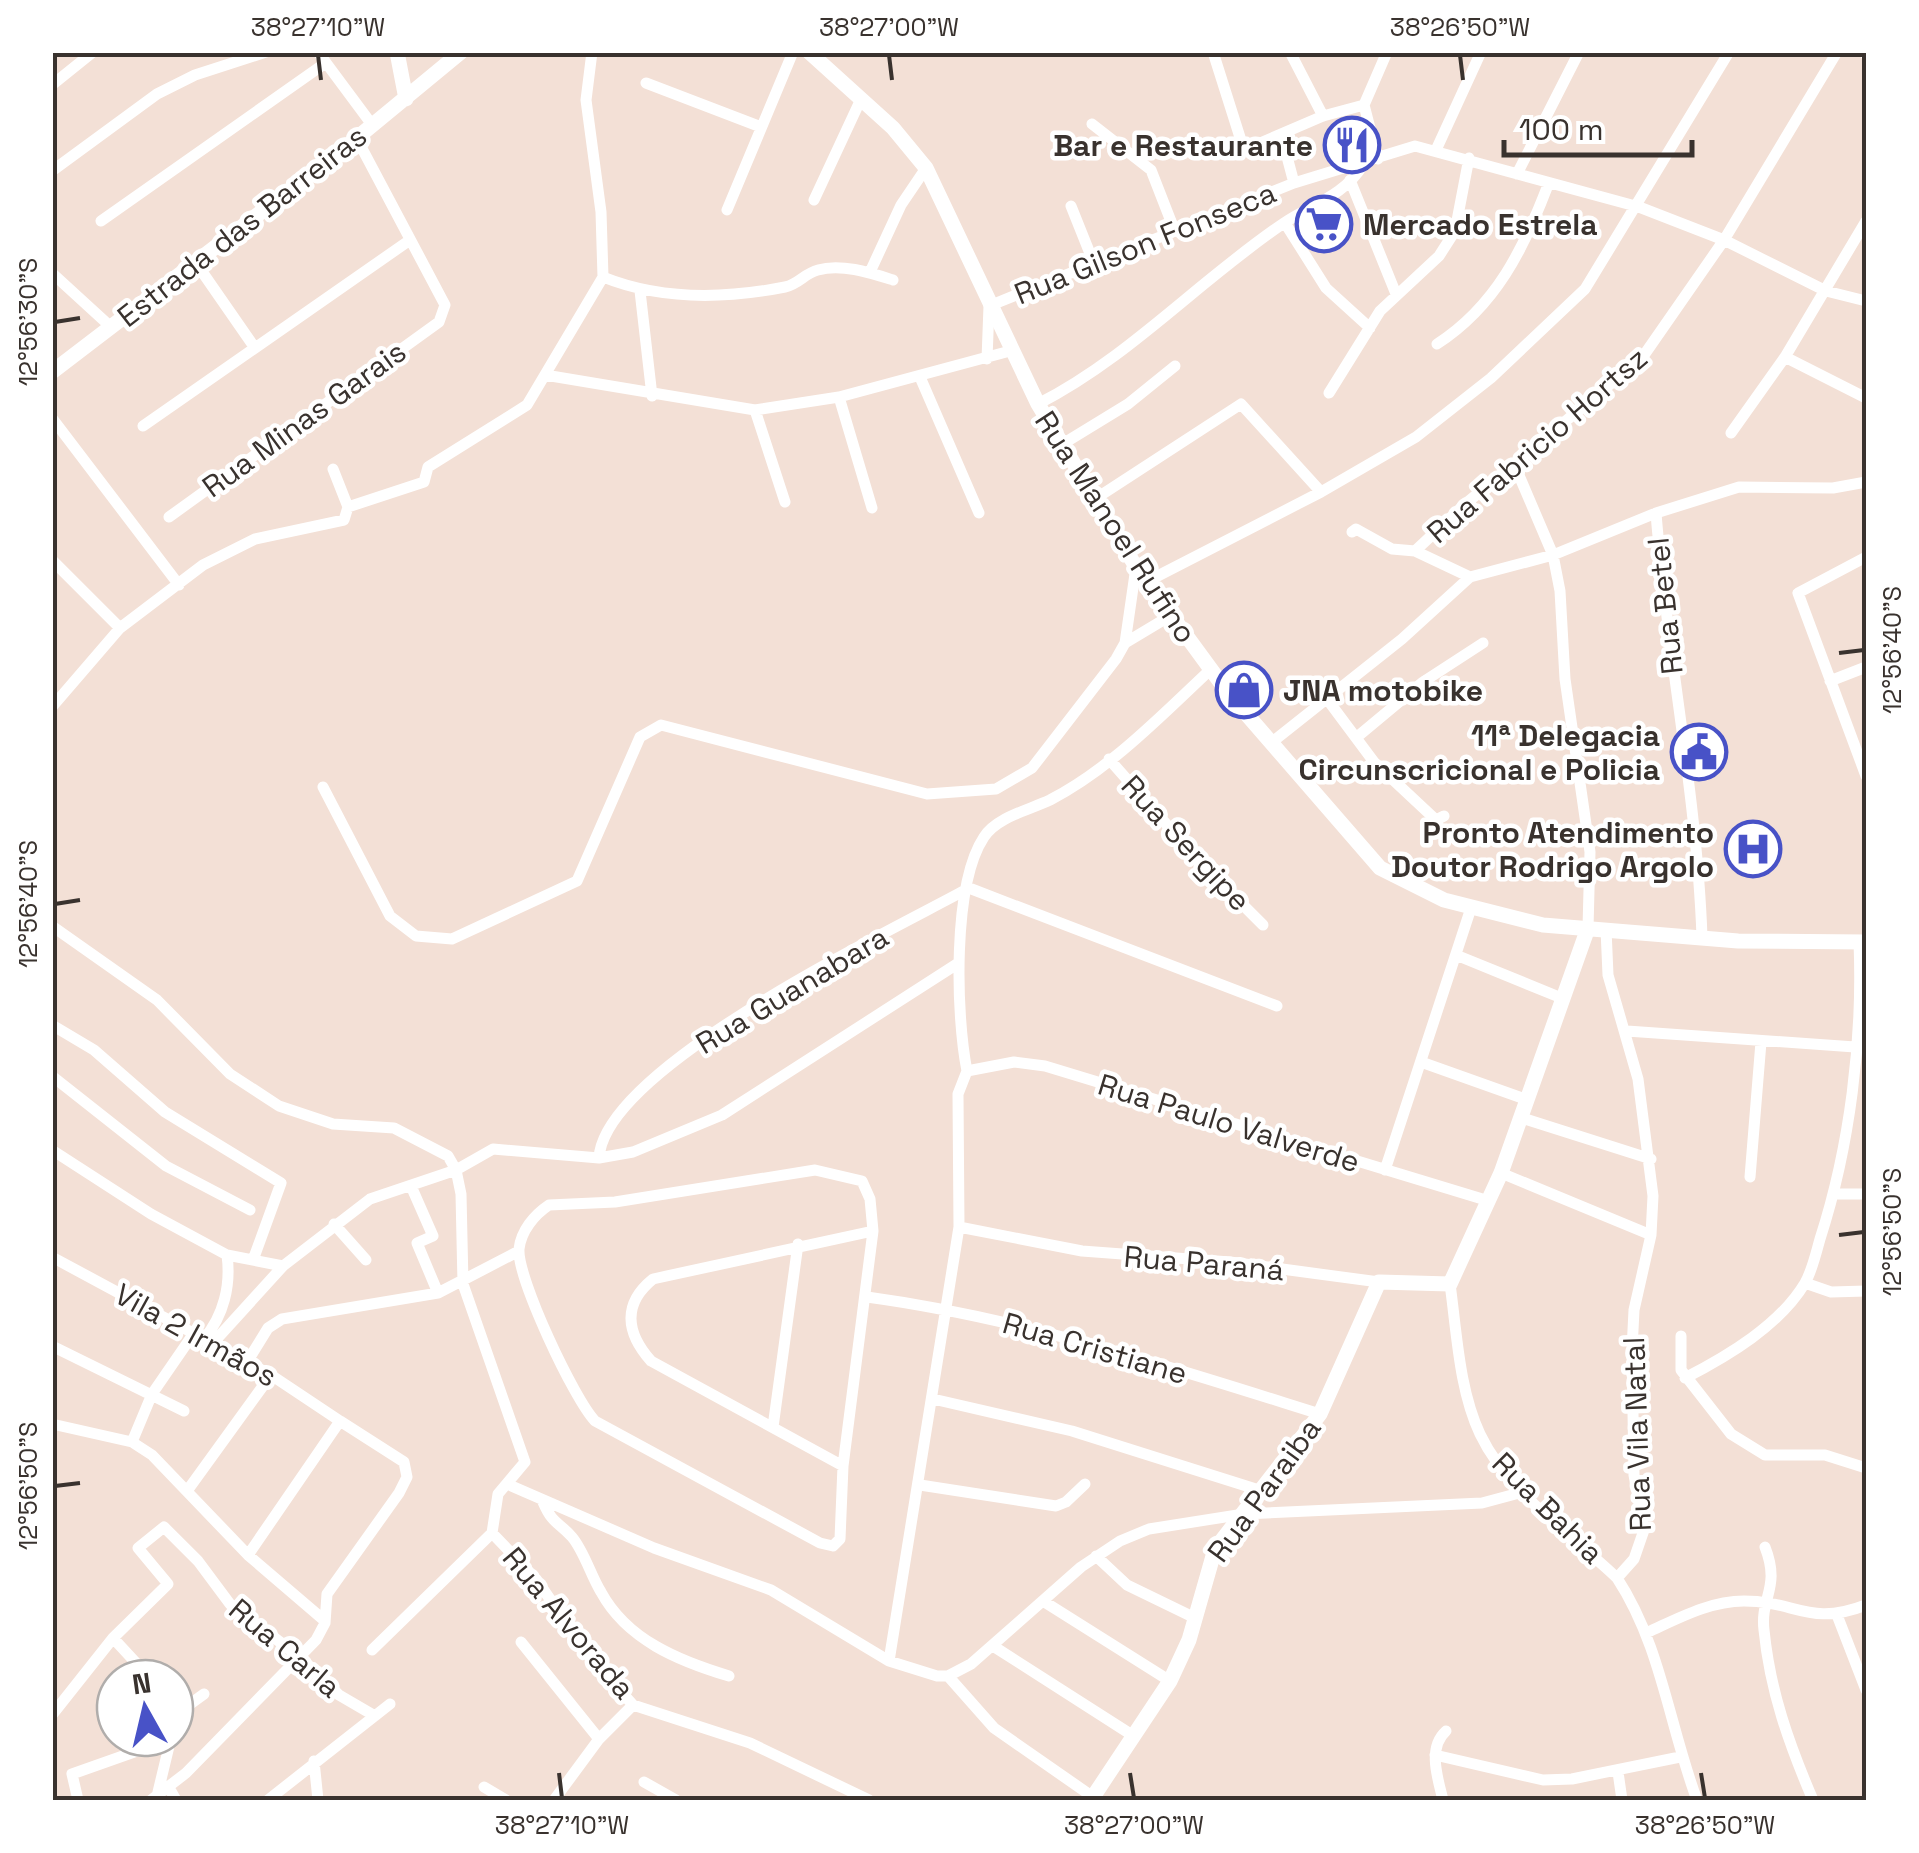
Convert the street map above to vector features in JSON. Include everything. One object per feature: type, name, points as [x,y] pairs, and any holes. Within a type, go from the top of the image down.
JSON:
[{"type":"main road","points":[[397,52],[406,99]]},
{"type":"main road","points":[[439,52],[459,54]]},
{"type":"main road","name":"Rua Manoel Rufino","points":[[809,52],[861,99],[926,168],[1010,351],[1136,567],[1210,670],[1380,868],[1420,891],[1509,919],[1702,938],[1862,942]]},
{"type":"main road","name":"Estrada das Barreiras","points":[[52,372],[374,126],[459,54]]},
{"type":"main road","points":[[1450,1284],[1501,1174],[1588,928]]},
{"type":"main road","name":"Rua Paraná","points":[[1378,1282],[1450,1284]]},
{"type":"main road","name":"Rua Paraiba","points":[[1092,1799],[1170,1681],[1195,1618],[1215,1549],[1320,1414],[1378,1282]]},
{"type":"street","points":[[52,84],[93,52]]},
{"type":"street","points":[[52,171],[158,94],[194,76],[266,52]]},
{"type":"street","points":[[348,506],[424,482],[428,467],[527,406],[603,277],[602,212],[586,100],[592,52]]},
{"type":"street","points":[[728,210],[793,52]]},
{"type":"street","points":[[1213,52],[1244,149],[1324,116],[1364,105]]},
{"type":"street","points":[[1290,52],[1324,116]]},
{"type":"street","points":[[1378,159],[1364,105],[1387,52]]},
{"type":"street","points":[[1436,150],[1481,52]]},
{"type":"street","points":[[1517,174],[1578,52]]},
{"type":"street","points":[[1146,582],[1320,492],[1416,436],[1491,378],[1585,289],[1639,207],[1729,52]]},
{"type":"street","name":"Rua Fabricio Hortsz","points":[[1415,551],[1464,505],[1642,358],[1724,240],[1837,52]]},
{"type":"street","points":[[102,221],[322,58],[374,126]]},
{"type":"street","points":[[646,84],[760,127]]},
{"type":"street","points":[[814,200],[861,99]]},
{"type":"street","points":[[1092,124],[1152,170],[1174,229]]},
{"type":"street","points":[[1281,134],[1294,184]]},
{"type":"street","points":[[144,426],[410,240],[357,139]]},
{"type":"street","name":"Rua Gilson Fonseca","points":[[989,306],[1174,229],[1294,184],[1415,146],[1639,207],[1724,240],[1826,291],[1866,301]]},
{"type":"street","points":[[1329,393],[1396,294],[1439,256],[1455,230],[1469,158]]},
{"type":"street","points":[[1038,404],[1105,366],[1285,222],[1326,200],[1363,165]]},
{"type":"street","points":[[870,272],[901,205],[926,168]]},
{"type":"street","points":[[1350,180],[1396,294]]},
{"type":"street","points":[[1436,344],[1464,325],[1512,268],[1548,185]]},
{"type":"street","points":[[1071,206],[1093,262]]},
{"type":"street","points":[[1731,432],[1785,357],[1866,221]]},
{"type":"street","points":[[1285,222],[1320,280],[1370,328]]},
{"type":"street","name":"Rua Minas Garais","points":[[169,517],[440,322],[445,304],[410,240]]},
{"type":"street","points":[[196,263],[255,348]]},
{"type":"street","points":[[603,277],[640,292],[733,294],[796,284],[821,269],[870,272],[893,280]]},
{"type":"street","points":[[52,273],[111,328]]},
{"type":"street","points":[[640,292],[652,396]]},
{"type":"street","points":[[986,359],[989,306]]},
{"type":"street","points":[[544,375],[652,396],[755,410],[839,397],[1010,351]]},
{"type":"street","points":[[1785,357],[1866,398]]},
{"type":"street","points":[[1061,444],[1128,404],[1175,366]]},
{"type":"street","points":[[920,378],[979,513]]},
{"type":"street","points":[[839,397],[872,508]]},
{"type":"street","points":[[1095,499],[1241,404],[1320,492]]},
{"type":"street","points":[[755,410],[786,502]]},
{"type":"street","points":[[52,418],[179,586]]},
{"type":"street","points":[[1515,466],[1553,555],[1590,852],[1588,928]]},
{"type":"street","points":[[52,707],[120,628],[203,565],[255,539],[344,520],[348,506],[333,469]]},
{"type":"street","points":[[1271,743],[1470,577],[1553,555],[1656,513],[1739,488],[1833,488],[1866,482]]},
{"type":"street","name":"Rua Betel","points":[[1656,513],[1672,678],[1698,863],[1702,938]]},
{"type":"street","name":"Rua Fabricio Hortsz","points":[[1352,532],[1359,530],[1397,551],[1415,551],[1470,577]]},
{"type":"street","points":[[1866,557],[1798,593],[1866,776]]},
{"type":"street","points":[[52,560],[120,628]]},
{"type":"street","points":[[1124,643],[1136,567]]},
{"type":"street","points":[[323,787],[390,916],[416,936],[452,939],[557,894],[577,881],[634,749],[649,730],[662,725],[916,792],[973,794],[996,789],[1032,768],[1124,643],[1170,616]]},
{"type":"street","points":[[1356,737],[1423,682],[1483,643]]},
{"type":"street","points":[[1830,680],[1866,667]]},
{"type":"street","points":[[889,1662],[959,1227],[958,1094],[967,1071],[957,964],[968,888],[979,848],[992,828],[1053,798],[1109,759],[1210,670]]},
{"type":"street","points":[[1326,700],[1393,782],[1436,820],[1444,816]]},
{"type":"street","name":"Rua Sergipe","points":[[1109,759],[1196,860],[1262,925]]},
{"type":"street","points":[[968,888],[1278,1006]]},
{"type":"street","name":"Rua Guanabara","points":[[600,1158],[604,1136],[641,1090],[718,1026],[968,888]]},
{"type":"street","points":[[1385,1170],[1471,908]]},
{"type":"street","points":[[52,926],[157,1000],[230,1074],[279,1106],[333,1124],[394,1128],[448,1156],[456,1170],[461,1194],[464,1284]]},
{"type":"street","name":"Rua Vila Natal","points":[[1606,929],[1612,995],[1627,1031],[1651,1159],[1651,1235],[1634,1310],[1632,1350],[1634,1475],[1644,1530],[1634,1559],[1617,1578]]},
{"type":"street","points":[[1686,1378],[1735,1350],[1805,1283],[1834,1194],[1856,1047],[1862,942]]},
{"type":"street","points":[[1456,955],[1564,999]]},
{"type":"street","points":[[204,1338],[283,1266],[370,1199],[456,1170],[480,1154],[508,1147],[600,1158],[647,1147],[722,1115],[957,964]]},
{"type":"street","points":[[52,1025],[94,1050],[134,1089],[281,1183],[253,1260]]},
{"type":"street","points":[[1627,1031],[1856,1047]]},
{"type":"street","points":[[1750,1177],[1762,1042]]},
{"type":"street","name":"Rua Paulo Valverde","points":[[967,1071],[1014,1062],[1044,1066],[1489,1202]]},
{"type":"street","points":[[1420,1062],[1528,1100]]},
{"type":"street","points":[[52,1076],[155,1158],[250,1210]]},
{"type":"street","points":[[1522,1118],[1651,1159]]},
{"type":"street","points":[[52,1150],[150,1214],[227,1255],[283,1266]]},
{"type":"street","points":[[816,1170],[862,1182],[870,1199],[873,1231],[843,1466],[840,1539],[833,1546],[820,1543],[594,1421],[527,1284],[519,1251],[530,1222],[549,1205],[615,1202],[816,1170]]},
{"type":"street","points":[[1501,1174],[1651,1235]]},
{"type":"street","points":[[410,1186],[433,1236],[416,1243],[438,1293]]},
{"type":"street","points":[[1834,1194],[1866,1194]]},
{"type":"street","points":[[334,1224],[366,1260]]},
{"type":"street","name":"Rua Paraná","points":[[959,1227],[1082,1251],[1230,1262],[1378,1282]]},
{"type":"street","points":[[843,1466],[651,1361],[636,1345],[630,1326],[631,1306],[636,1292],[653,1279],[798,1244],[873,1231]]},
{"type":"street","points":[[772,1427],[798,1244]]},
{"type":"street","points":[[246,1362],[268,1328],[282,1319],[438,1293],[464,1284],[519,1251]]},
{"type":"street","points":[[132,1442],[152,1394],[214,1327],[227,1292],[227,1255]]},
{"type":"street","name":"Vila 2 Irmãos","points":[[52,1257],[271,1375],[404,1462],[407,1477],[328,1594],[325,1620]]},
{"type":"street","points":[[1805,1283],[1846,1294],[1866,1291]]},
{"type":"street","name":"Rua Alvorada","points":[[372,1650],[492,1533],[494,1502],[524,1460],[464,1284]]},
{"type":"street","name":"Rua Bahia","points":[[1450,1284],[1471,1410],[1493,1458],[1523,1492],[1617,1578],[1648,1632],[1680,1757],[1696,1800]]},
{"type":"street","name":"Rua Cristiane","points":[[866,1297],[948,1308],[1076,1340],[1320,1414]]},
{"type":"street","points":[[1681,1336],[1678,1360],[1686,1378],[1722,1425],[1766,1455],[1825,1455],[1866,1468]]},
{"type":"street","points":[[52,1346],[184,1411]]},
{"type":"street","points":[[186,1490],[271,1375]]},
{"type":"street","points":[[933,1399],[1089,1435],[1260,1490]]},
{"type":"street","points":[[248,1555],[338,1419]]},
{"type":"street","points":[[52,1424],[132,1442],[152,1455],[248,1555],[325,1620],[301,1658],[159,1793]]},
{"type":"street","points":[[507,1484],[543,1502],[791,1600],[889,1662],[917,1672],[948,1676],[993,1646],[1096,1556],[1149,1529],[1244,1514],[1418,1502],[1470,1504],[1523,1492]]},
{"type":"street","points":[[920,1485],[1056,1506],[1085,1484]]},
{"type":"street","points":[[543,1502],[552,1523],[573,1538],[602,1596],[629,1629],[685,1662],[729,1676]]},
{"type":"street","name":"Rua Carla","points":[[113,1638],[168,1584],[138,1548],[164,1527],[185,1546],[230,1604],[301,1658],[338,1694],[375,1716]]},
{"type":"street","name":"Rua Alvorada","points":[[492,1533],[536,1579],[591,1658],[633,1704],[750,1743],[869,1800]]},
{"type":"street","points":[[1766,1547],[1772,1570],[1763,1620],[1774,1696],[1809,1799]]},
{"type":"street","points":[[1096,1556],[1127,1586],[1195,1618]]},
{"type":"street","points":[[1043,1601],[1170,1681]]},
{"type":"street","points":[[1648,1632],[1719,1603],[1768,1604],[1806,1614],[1837,1615],[1866,1604]]},
{"type":"street","points":[[1837,1615],[1866,1690]]},
{"type":"street","points":[[52,1715],[113,1638],[132,1658]]},
{"type":"street","points":[[521,1642],[599,1739]]},
{"type":"street","points":[[993,1646],[1132,1735]]},
{"type":"street","points":[[948,1676],[994,1728],[1092,1799]]},
{"type":"street","points":[[195,1701],[204,1694]]},
{"type":"street","points":[[268,1800],[390,1704]]},
{"type":"street","points":[[554,1800],[599,1739],[633,1704]]},
{"type":"street","points":[[1444,1800],[1436,1755],[1438,1738],[1446,1732]]},
{"type":"street","points":[[1436,1755],[1542,1780],[1618,1772],[1680,1757]]},
{"type":"street","points":[[78,1800],[72,1774],[116,1758]]},
{"type":"street","points":[[159,1793],[167,1758]]},
{"type":"street","points":[[314,1761],[318,1800]]},
{"type":"street","points":[[1618,1772],[1622,1800]]},
{"type":"street","points":[[644,1782],[676,1800]]},
{"type":"street","points":[[484,1786],[506,1800]]},
{"type":"street","points":[[159,1793],[176,1800]]},
{"type":"place","name":"Bar e Restaurante","points":[[1352,145]]},
{"type":"place","name":"Mercado Estrela","points":[[1324,224]]},
{"type":"place","name":"JNA motobike","points":[[1244,690]]},
{"type":"place","name":"11ª Delegacia Circunscricional e Policia","points":[[1699,752]]},
{"type":"place","name":"Pronto Atendimento Doutor Rodrigo Argolo","points":[[1753,849]]}]
